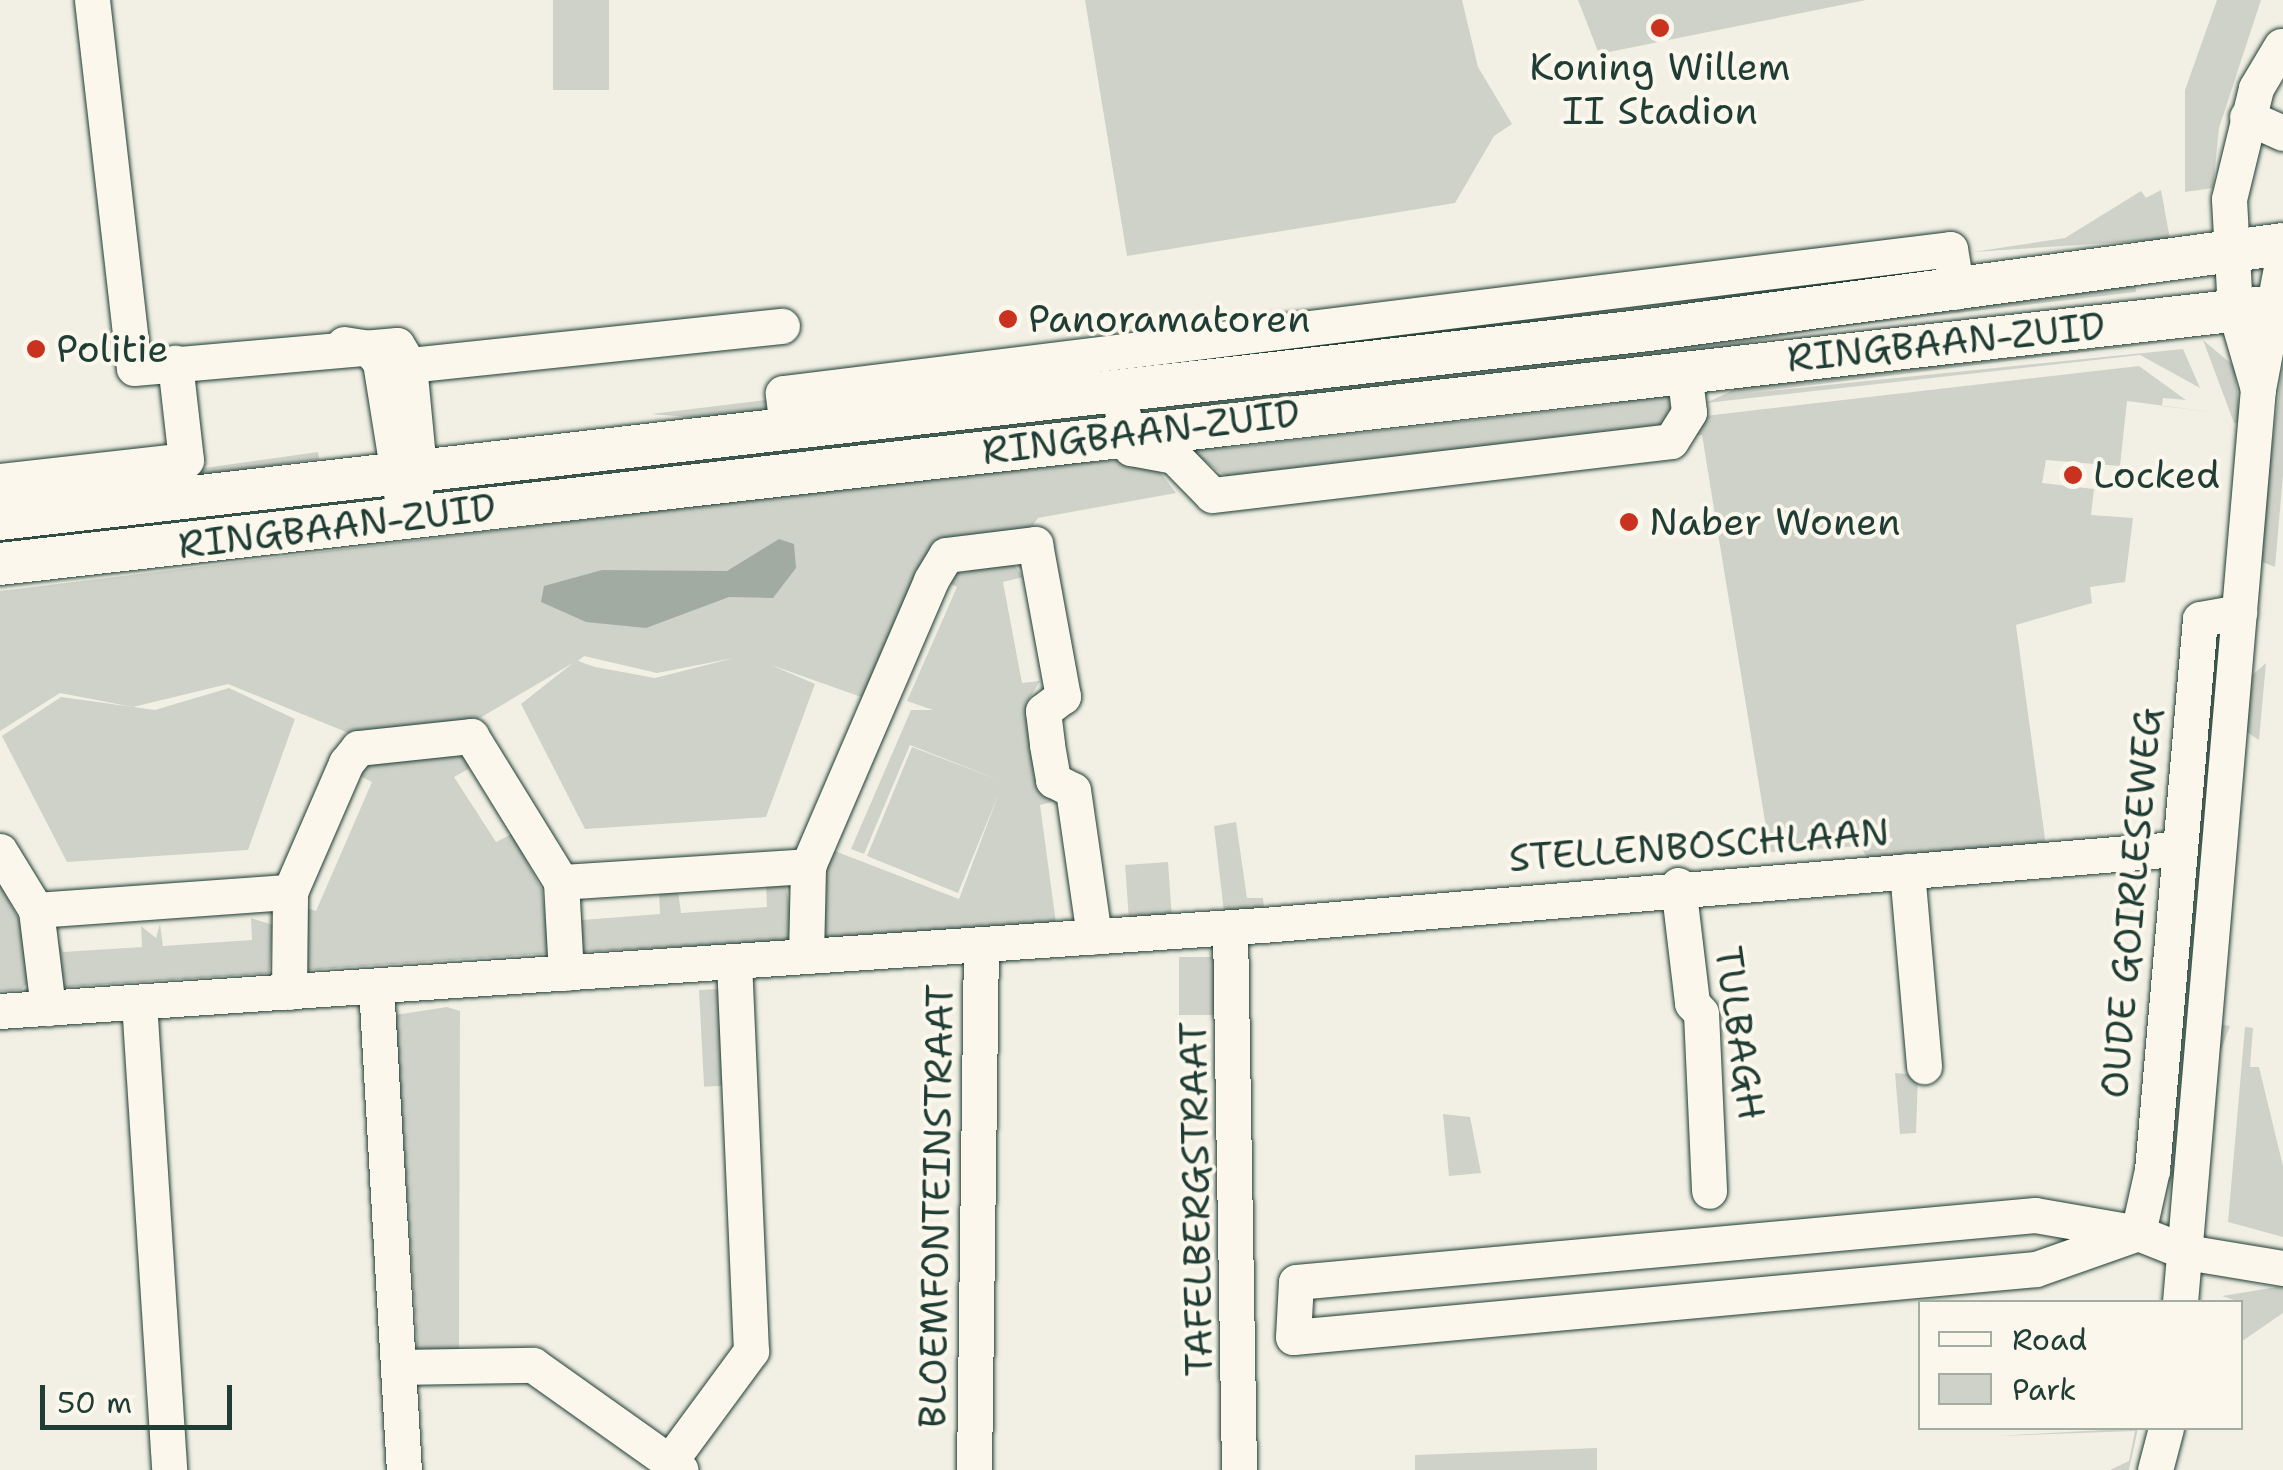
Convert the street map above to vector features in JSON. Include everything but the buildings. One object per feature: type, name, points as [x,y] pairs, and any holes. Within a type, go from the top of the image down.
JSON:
[{"type":"main road","name":"RINGBAAN-ZUID","points":[[0,519],[406,471],[785,411],[1117,390],[1214,362],[1554,322],[1957,291],[2283,244]]},
{"type":"main road","name":"RINGBAAN-ZUID","points":[[0,564],[2264,307]]},
{"type":"street","points":[[92,0],[134,368],[337,344],[387,341],[406,350],[410,518]]},
{"type":"street","points":[[2264,307],[2227,252],[2247,117],[2282,44]]},
{"type":"street","points":[[2247,117],[2283,134]]},
{"type":"street","name":"RINGBAAN-ZUID","points":[[1554,322],[1950,249],[1957,291]]},
{"type":"street","points":[[2180,1300],[2264,307],[2283,257]]},
{"type":"street","points":[[409,365],[782,326]]},
{"type":"street","points":[[337,344],[368,348],[380,362],[406,471]]},
{"type":"street","name":"RINGBAAN-ZUID","points":[[785,411],[1214,362]]},
{"type":"street","points":[[0,481],[186,460],[176,363]]},
{"type":"street","name":"RINGBAAN-ZUID","points":[[1122,435],[1131,448],[1174,456],[1212,495],[1671,440],[1689,412],[1684,370]]},
{"type":"street","points":[[1117,390],[1122,435]]},
{"type":"street","points":[[806,956],[808,866],[946,554],[1035,544],[1063,696],[1043,712],[1047,745],[1053,780],[1072,790],[1094,936]]},
{"type":"street","name":"OUDE GOIRLESEWEG","points":[[2138,1232],[2152,1170],[2174,849],[2200,619],[2239,612]]},
{"type":"street","points":[[289,992],[290,892],[358,748],[471,736],[560,882],[566,973]]},
{"type":"street","name":"STELLENBOSCHLAAN","points":[[0,1012],[1230,927],[1678,885],[2174,849]]},
{"type":"street","points":[[0,852],[36,910],[48,1008]]},
{"type":"street","points":[[560,882],[808,866]]},
{"type":"street","points":[[1907,871],[1924,1066]]},
{"type":"street","name":"TULBAGH","points":[[1678,885],[1692,1003],[1700,1013],[1709,1191]]},
{"type":"street","points":[[36,910],[290,892]]},
{"type":"street","name":"TAFELBERGSTRAAT","points":[[1230,927],[1239,1470]]},
{"type":"street","name":"BLOEMFONTEINSTRAAT","points":[[974,1470],[981,944]]},
{"type":"street","points":[[399,1367],[532,1365],[675,1466],[751,1351],[734,962]]},
{"type":"street","points":[[376,986],[404,1470]]},
{"type":"street","points":[[139,1002],[169,1470]]},
{"type":"street","points":[[2138,1232],[2036,1269],[1293,1337],[1296,1282],[2034,1215],[2138,1232],[2186,1252],[2283,1268]]},
{"type":"street","points":[[1714,1243],[1719,1298]]},
{"type":"street","points":[[2155,1470],[2165,1430]]},
{"type":"green space","points":[[553,0],[609,0],[609,90],[553,90]]},
{"type":"green space","points":[[1085,0],[1462,0],[1478,67],[1512,124],[1494,136],[1455,203],[1127,256]]},
{"type":"green space","name":"Koning Willem II Stadion","points":[[1578,0],[1866,0],[1599,54]]},
{"type":"green space","points":[[2217,0],[2261,0],[2219,128],[2213,188],[2185,192],[2185,90]]},
{"type":"green space","points":[[2161,190],[2170,239],[1973,252],[2065,238],[2141,191],[2146,198]]},
{"type":"green space","points":[[2135,278],[2136,292],[1820,329],[1681,357],[1142,420],[1141,411],[1234,392]]},
{"type":"green space","points":[[2182,340],[1748,393],[2183,349],[2200,388],[2140,355],[1706,403],[1744,385]]},
{"type":"green space","points":[[2203,340],[2234,366],[2241,422],[2234,423]]},
{"type":"green space","points":[[2283,361],[2283,475],[2275,567],[2257,560]]},
{"type":"green space","points":[[2139,366],[2186,400],[2163,398],[2162,406],[2127,401],[2120,466],[2046,460],[2042,483],[2094,489],[2091,515],[2133,518],[2125,582],[2090,587],[2092,603],[2016,625],[2046,846],[1872,866],[1860,846],[1770,852],[1702,435],[1692,436],[1705,416]]},
{"type":"green space","points":[[1678,390],[1669,424],[1228,478],[1181,444]],"holes":[[[1615,399],[1615,404],[1227,448],[1227,444]]]},
{"type":"green space","points":[[767,400],[770,414],[726,420],[651,414]]},
{"type":"green space","points":[[1104,406],[1106,423],[471,498],[469,478]]},
{"type":"green space","points":[[318,452],[319,459],[2,503],[1,497]]},
{"type":"green space","points":[[1150,459],[1176,493],[1038,518],[1027,534],[929,555],[867,699],[771,665],[815,684],[766,817],[585,829],[521,704],[573,663],[451,735],[356,736],[228,684],[133,707],[60,693],[0,731],[0,591],[655,511],[0,580],[977,467]],"holes":[[[584,656],[657,673],[734,658],[655,678],[578,661]]]},
{"type":"green space","points":[[1011,561],[1023,577],[1003,582],[1022,683],[1040,681],[1026,704],[1033,755],[1063,799],[1040,805],[1056,923],[824,946],[827,848],[959,899],[999,793],[958,893],[867,856],[912,747],[1004,782],[910,745],[864,854],[851,849],[911,710],[933,710],[907,701],[957,587],[938,578]]},
{"type":"green space","points":[[2266,663],[2259,740],[2242,729],[2250,677]]},
{"type":"green space","points":[[229,688],[295,719],[248,850],[67,862],[2,736],[61,697],[155,710]]},
{"type":"green space","points":[[460,754],[472,767],[454,777],[496,842],[512,834],[542,890],[550,953],[306,970],[300,906],[316,911],[372,782],[356,774],[360,764]]},
{"type":"green space","points":[[1236,822],[1247,898],[1263,898],[1264,908],[1224,912],[1214,826]]},
{"type":"green space","points":[[1168,862],[1172,916],[1129,919],[1125,865]]},
{"type":"green space","points":[[0,883],[25,932],[31,979],[21,990],[0,991]]},
{"type":"green space","points":[[785,884],[796,941],[578,952],[579,897],[582,920],[660,914],[659,891],[678,890],[681,913],[767,907],[766,885]]},
{"type":"green space","points":[[251,918],[273,925],[269,973],[63,987],[54,931],[63,952],[142,947],[141,926],[156,938],[160,924],[163,946],[252,940]]},
{"type":"green space","points":[[1179,957],[1219,957],[1219,1015],[1179,1015]]},
{"type":"green space","points":[[718,989],[723,1086],[704,1087],[699,990]]},
{"type":"green space","points":[[447,1007],[460,1011],[459,1355],[418,1356],[395,1015]]},
{"type":"green space","points":[[2218,1024],[2230,1026],[2218,1058],[2214,1176]]},
{"type":"green space","points":[[2245,1027],[2253,1028],[2250,1067],[2259,1067],[2283,1166],[2283,1237],[2228,1222]]},
{"type":"green space","points":[[1895,1073],[1918,1075],[1916,1133],[1900,1134]]},
{"type":"green space","points":[[1443,1114],[1470,1117],[1481,1173],[1449,1176]]},
{"type":"green space","points":[[2283,1286],[2283,1313],[2243,1341],[2243,1300],[2222,1296]]},
{"type":"green space","points":[[2138,1430],[2129,1470],[2110,1470],[2129,1461],[2135,1431],[1996,1436]]},
{"type":"green space","points":[[1597,1448],[1597,1470],[1415,1470],[1415,1455]]},
{"type":"shaded area","points":[[779,539],[794,544],[796,568],[773,598],[729,597],[646,628],[586,622],[541,602],[544,586],[602,570],[727,571]]},
{"type":"place","name":"Koning Willem II Stadion","points":[[1660,28]]},
{"type":"place","name":"Panoramatoren","points":[[1008,319]]},
{"type":"place","name":"Politie","points":[[36,349]]},
{"type":"place","name":"Locked","points":[[2073,475]]},
{"type":"place","name":"Naber Wonen","points":[[1629,522]]}]
